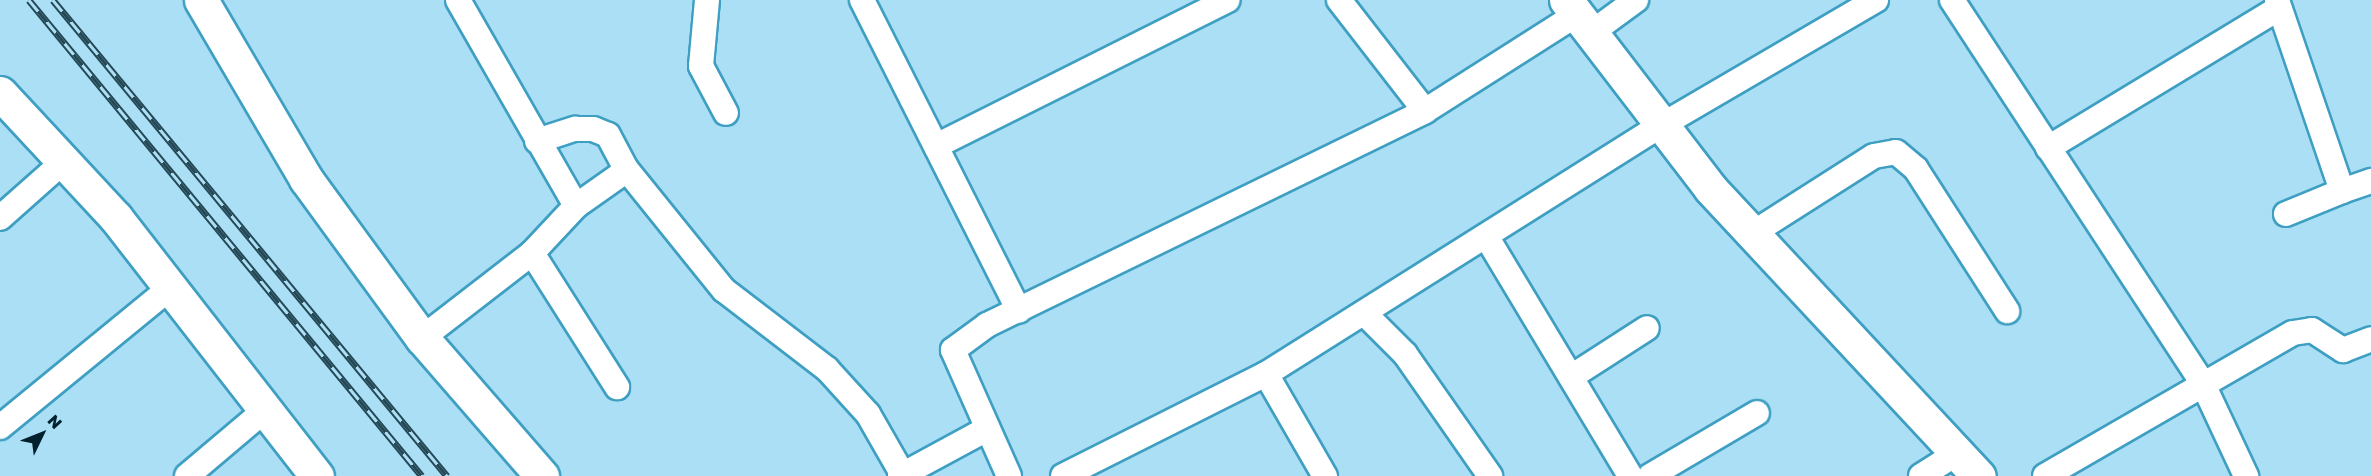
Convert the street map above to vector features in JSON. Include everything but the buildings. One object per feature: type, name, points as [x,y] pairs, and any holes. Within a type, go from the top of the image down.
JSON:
[{"type":"street","points":[[201,0],[306,179],[422,338],[542,476]]},
{"type":"street","points":[[458,0],[576,206]]},
{"type":"street","points":[[707,0],[701,66],[726,113]]},
{"type":"street","points":[[862,0],[1019,311]]},
{"type":"street","points":[[936,146],[1227,0]]},
{"type":"street","points":[[1339,0],[1425,111]]},
{"type":"street","points":[[1009,476],[953,350],[987,325],[1425,111],[1578,16],[1636,0]]},
{"type":"street","points":[[1063,476],[1266,375],[1662,125],[1876,0]]},
{"type":"street","points":[[1952,0],[2203,384],[2246,476]]},
{"type":"street","points":[[2048,148],[2278,4],[2343,191]]},
{"type":"street","points":[[1578,16],[1662,125],[1753,234],[1969,464],[1920,476]]},
{"type":"street","points":[[0,93],[62,163],[116,218],[316,476]]},
{"type":"street","points":[[537,141],[575,129],[593,129],[608,135],[627,170],[724,290],[827,369],[861,406],[901,475],[987,429]]},
{"type":"street","points":[[1753,234],[1875,156],[1896,152],[1916,169],[2007,311]]},
{"type":"street","points":[[0,218],[62,163]]},
{"type":"street","points":[[422,338],[532,253],[576,206],[627,170]]},
{"type":"street","points":[[2286,214],[2371,182]]},
{"type":"street","points":[[1486,236],[1630,476]]},
{"type":"street","points":[[532,253],[617,387]]},
{"type":"street","points":[[0,427],[171,287]]},
{"type":"street","points":[[1364,313],[1405,354],[1490,476]]},
{"type":"street","points":[[1571,377],[1647,328]]},
{"type":"street","points":[[2044,476],[2293,333],[2312,330],[2343,350],[2371,339]]},
{"type":"street","points":[[1266,375],[1325,476]]},
{"type":"street","points":[[187,476],[265,410]]},
{"type":"street","points":[[1650,476],[1757,413]]},
{"type":"railway","points":[[29,0],[422,476]]},
{"type":"railway","points":[[53,0],[447,476]]}]
